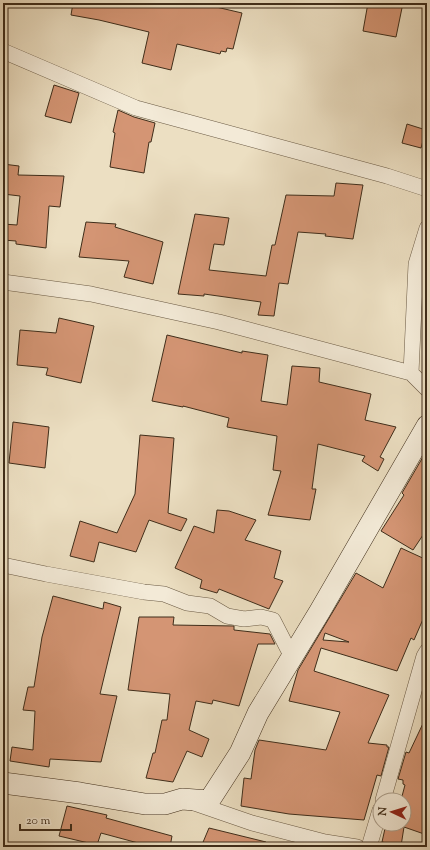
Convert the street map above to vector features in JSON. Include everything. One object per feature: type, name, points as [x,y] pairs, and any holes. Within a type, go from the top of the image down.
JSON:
[{"type":"street","points":[[3,51],[136,108],[388,176],[427,189]]},
{"type":"street","points":[[411,373],[416,264],[427,228]]},
{"type":"street","points":[[3,282],[91,294],[211,320],[411,373],[427,389]]},
{"type":"street","points":[[3,782],[145,804],[165,804],[182,799],[209,801],[240,754],[258,713],[320,611],[427,426]]},
{"type":"street","points":[[3,565],[144,592],[164,594],[187,603],[210,606],[227,616],[244,619],[261,617],[273,620],[292,657]]},
{"type":"street","points":[[385,792],[424,656],[427,651]]},
{"type":"street","points":[[182,799],[252,824],[325,842],[357,847]]},
{"type":"street","points":[[369,847],[373,832]]},
{"type":"building","points":[[73,3],[199,3],[242,13],[233,49],[227,48],[226,52],[221,51],[220,54],[177,44],[171,70],[142,63],[149,32],[71,15]]},
{"type":"building","points":[[368,3],[403,3],[396,37],[363,31]]},
{"type":"building","points":[[54,85],[79,93],[71,123],[45,116]]},
{"type":"building","points":[[118,110],[134,117],[155,123],[151,142],[149,142],[144,173],[110,167],[115,133],[113,132]]},
{"type":"building","points":[[407,124],[426,130],[421,148],[402,143]]},
{"type":"building","points":[[3,164],[19,166],[18,175],[64,176],[60,207],[49,206],[46,248],[16,244],[16,241],[3,240],[3,224],[17,225],[20,196],[3,194]]},
{"type":"building","points":[[336,183],[363,185],[353,239],[325,236],[326,234],[298,232],[288,284],[279,283],[274,316],[258,315],[261,302],[204,294],[204,296],[178,294],[195,214],[229,218],[224,245],[214,244],[209,270],[266,276],[272,245],[275,245],[286,195],[334,196]]},
{"type":"building","points":[[86,222],[116,224],[115,227],[163,242],[153,284],[124,277],[129,261],[79,257]]},
{"type":"building","points":[[59,318],[94,326],[81,383],[46,375],[48,368],[17,365],[20,330],[56,333]]},
{"type":"building","points":[[167,335],[242,353],[242,351],[268,355],[261,401],[287,405],[292,366],[320,368],[319,382],[371,394],[365,420],[396,427],[380,457],[384,459],[378,471],[362,461],[365,456],[318,444],[312,489],[316,489],[310,520],[268,515],[281,471],[273,470],[277,436],[227,427],[229,418],[183,406],[152,401]]},
{"type":"building","points":[[13,422],[49,427],[45,468],[9,463]]},
{"type":"building","points":[[140,435],[174,438],[168,513],[187,519],[181,531],[149,520],[136,552],[99,542],[94,562],[70,556],[80,521],[117,533],[135,494]]},
{"type":"building","points":[[427,450],[427,529],[413,550],[381,531],[404,495],[402,493]]},
{"type":"building","points":[[217,510],[229,511],[256,520],[245,540],[281,551],[274,578],[283,581],[269,609],[219,589],[217,593],[200,588],[202,580],[175,568],[194,526],[214,533]]},
{"type":"building","points":[[401,548],[427,560],[427,610],[414,640],[411,638],[397,671],[321,648],[314,671],[389,695],[368,743],[387,745],[387,747],[389,747],[381,776],[377,775],[364,820],[289,814],[241,806],[244,778],[251,779],[255,750],[259,740],[326,750],[340,712],[289,701],[298,670],[356,573],[383,588]],"holes":[[[325,633],[348,642],[323,640]]]},
{"type":"building","points":[[53,596],[103,609],[104,602],[121,607],[100,694],[117,696],[101,762],[50,759],[49,767],[10,761],[12,747],[33,750],[35,711],[23,710],[28,687],[34,687],[42,637]]},
{"type":"building","points":[[139,617],[174,617],[173,625],[234,626],[234,630],[270,634],[275,644],[258,644],[239,706],[213,700],[212,704],[196,701],[189,730],[209,739],[202,757],[187,751],[173,782],[146,778],[153,753],[155,753],[162,720],[167,720],[170,694],[128,690]]},
{"type":"building","points":[[427,715],[427,835],[412,830],[412,792],[403,792],[405,785],[403,784],[403,780],[398,779],[406,752],[409,753]]},
{"type":"building","points":[[67,806],[107,815],[106,818],[172,836],[170,847],[153,847],[101,833],[97,845],[59,836]]},
{"type":"building","points":[[209,828],[266,842],[266,847],[201,847]]},
{"type":"building","points":[[384,832],[403,832],[401,846],[382,842]]}]
